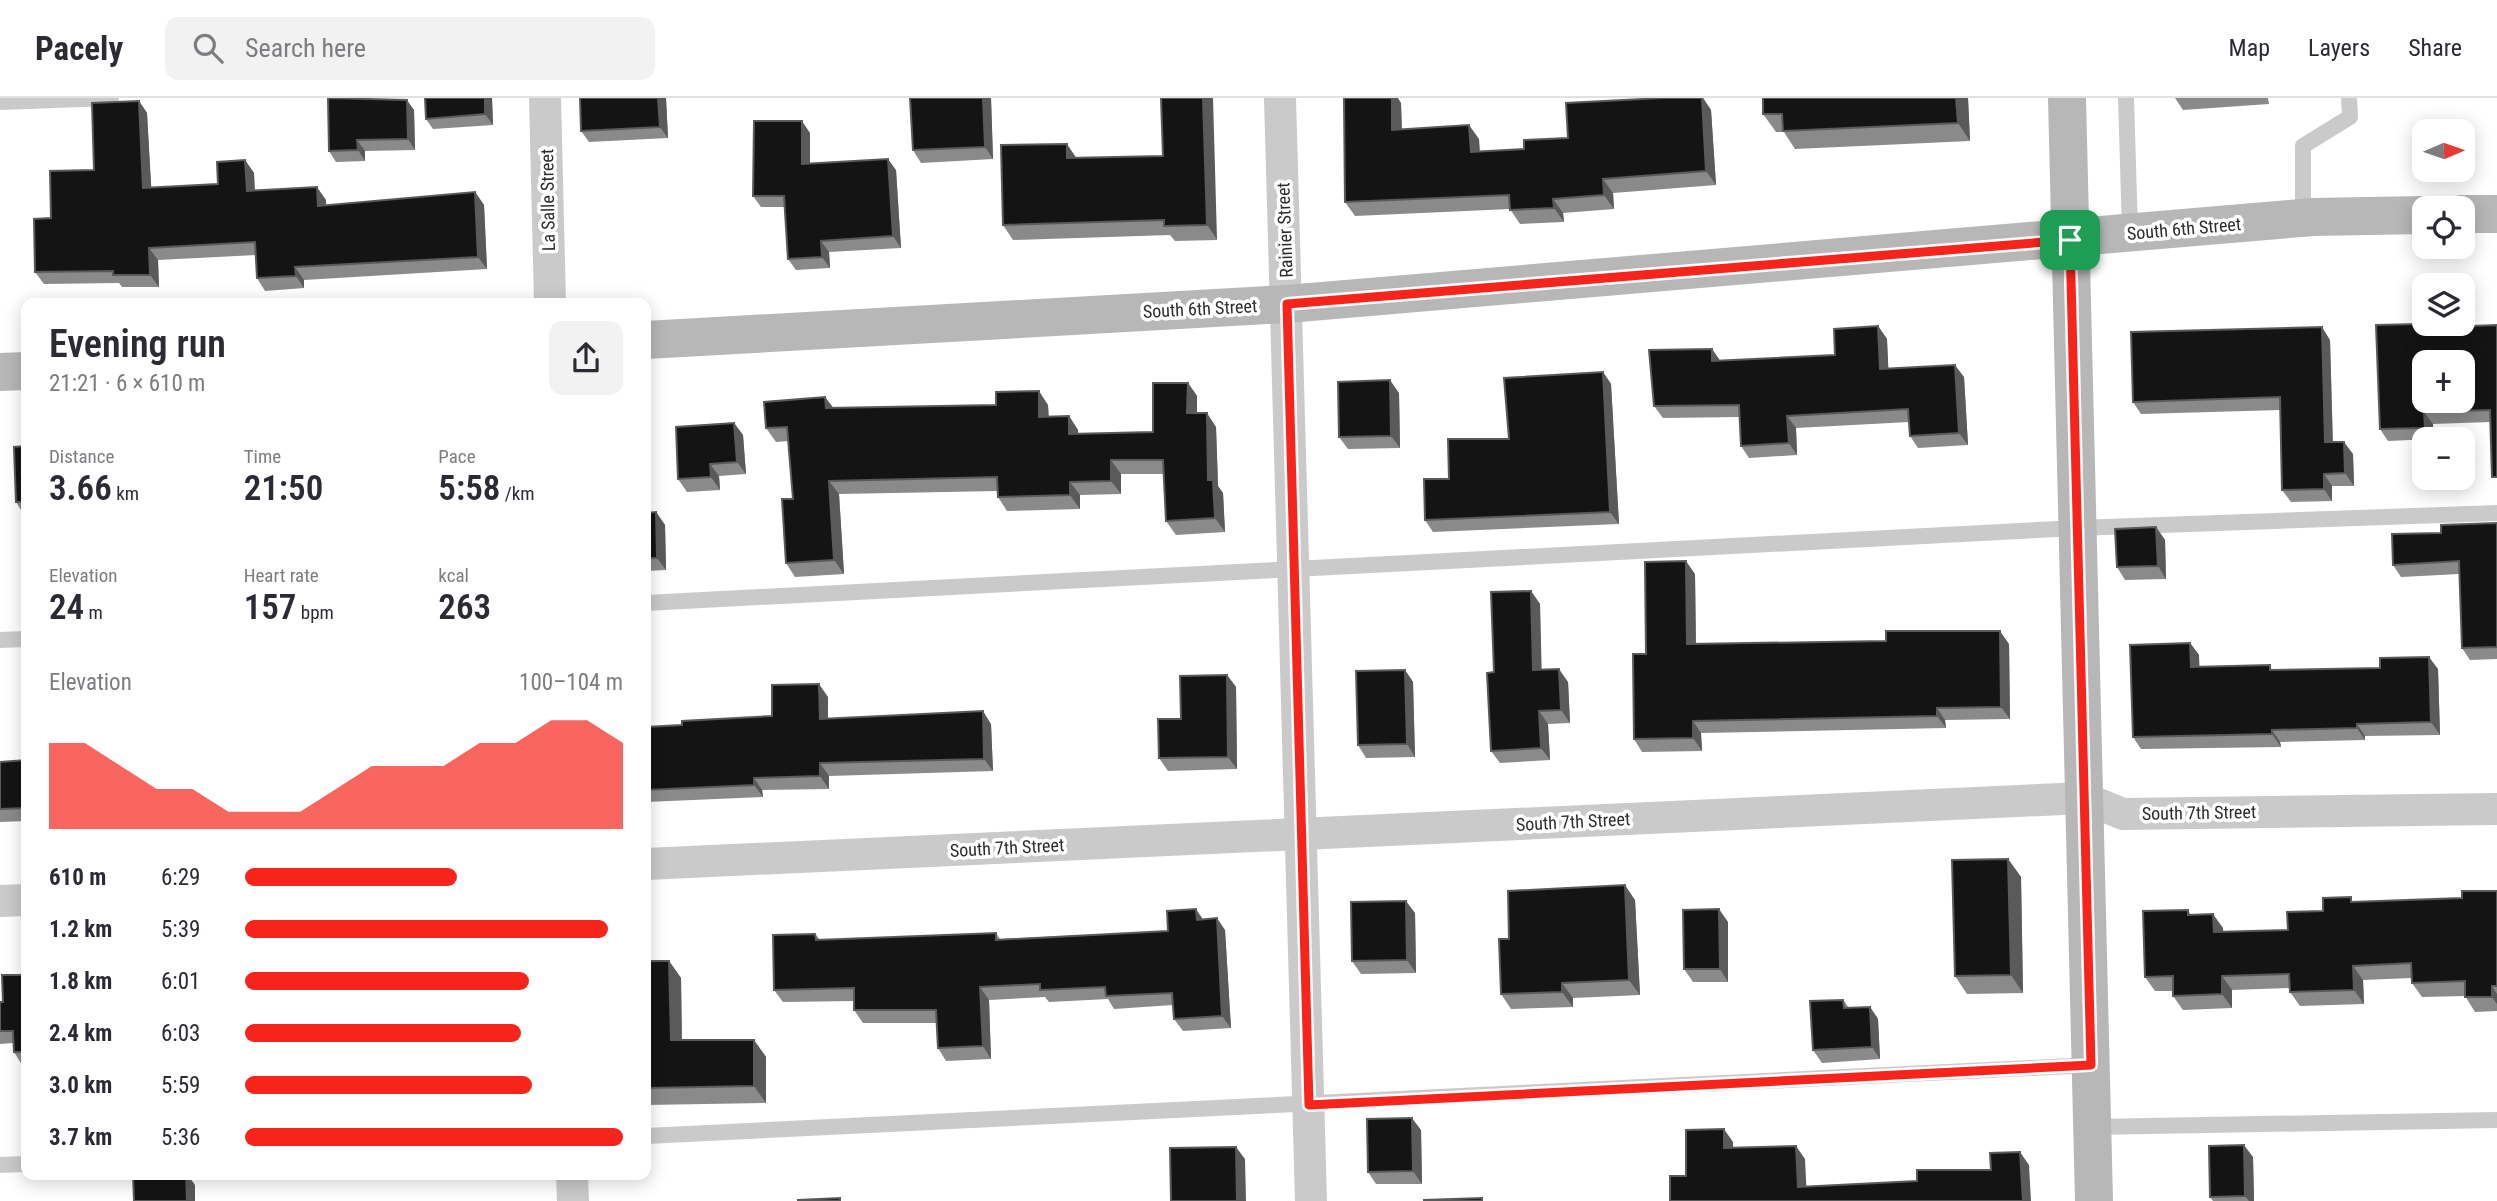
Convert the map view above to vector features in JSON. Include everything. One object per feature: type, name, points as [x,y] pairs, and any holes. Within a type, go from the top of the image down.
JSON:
[{"type":"street","name":"La Salle Street","points":[[545,98],[550,298]]},
{"type":"street","name":"Rainier Street","points":[[1280,98],[1303,834],[1311,1201]]},
{"type":"street","points":[[2067,98],[2094,1201]]},
{"type":"street","points":[[2475,214],[2497,214]]},
{"type":"street","name":"South 6th Street","points":[[651,340],[1287,304],[2303,219],[2412,215]]},
{"type":"street","points":[[0,372],[21,371]]},
{"type":"street","name":"South 7th Street","points":[[651,864],[2084,797],[2123,814],[2497,809]]},
{"type":"street","points":[[0,901],[21,900]]},
{"type":"street","points":[[572,1180],[573,1201]]},
{"type":"lane","points":[[0,102],[111,98]]},
{"type":"lane","points":[[2126,98],[2130,234]]},
{"type":"lane","points":[[2303,219],[2303,146],[2350,117],[2349,98]]},
{"type":"lane","points":[[651,603],[2077,528],[2497,513]]},
{"type":"lane","points":[[0,640],[21,639]]},
{"type":"lane","points":[[651,1136],[2091,1065]]},
{"type":"lane","points":[[2092,1128],[2497,1120]]},
{"type":"lane","points":[[0,1165],[21,1164]]},
{"type":"building","points":[[328,98],[407,100],[408,139],[357,140],[358,150],[329,151]]},
{"type":"building","points":[[425,98],[485,98],[485,114],[426,119]]},
{"type":"building","points":[[580,98],[658,98],[660,127],[581,131]]},
{"type":"building","points":[[910,98],[983,98],[985,147],[913,150]]},
{"type":"building","points":[[1161,98],[1203,98],[1207,225],[1164,226],[1164,220],[1003,225],[1001,145],[1067,144],[1067,158],[1163,156]]},
{"type":"building","points":[[1344,98],[1392,98],[1392,130],[1469,125],[1471,152],[1524,149],[1524,140],[1568,138],[1566,103],[1702,98],[1706,171],[1603,179],[1604,195],[1553,199],[1554,208],[1510,210],[1509,195],[1345,202]]},
{"type":"building","points":[[1763,98],[1956,98],[1958,123],[1783,131],[1782,114],[1763,114]]},
{"type":"building","points":[[139,101],[143,188],[218,184],[217,162],[245,160],[247,191],[317,187],[318,206],[475,192],[478,257],[295,267],[296,276],[257,278],[255,242],[149,248],[150,275],[113,275],[113,271],[35,272],[34,219],[51,218],[50,171],[94,170],[92,103]]},
{"type":"building","points":[[754,121],[802,121],[802,164],[888,159],[893,236],[821,241],[822,257],[788,259],[784,196],[753,196]]},
{"type":"building","points":[[2412,324],[2412,336],[2475,336],[2475,326],[2497,325],[2497,477],[2492,477],[2490,410],[2475,410],[2475,350],[2412,350],[2412,413],[2424,413],[2425,427],[2380,429],[2376,325]]},
{"type":"building","points":[[1878,326],[1880,369],[1955,365],[1959,433],[1910,436],[1908,409],[1787,416],[1789,443],[1741,446],[1739,405],[1654,406],[1649,350],[1712,349],[1712,361],[1835,355],[1834,329]]},
{"type":"building","points":[[2322,327],[2325,442],[2344,442],[2345,473],[2324,474],[2324,489],[2282,490],[2280,397],[2133,402],[2131,332]]},
{"type":"building","points":[[1603,372],[1610,512],[1425,520],[1424,479],[1449,479],[1448,439],[1509,439],[1504,378]]},
{"type":"building","points":[[1390,380],[1391,436],[1339,437],[1338,382]]},
{"type":"building","points":[[1153,383],[1188,383],[1187,413],[1207,413],[1208,480],[1213,480],[1215,518],[1166,521],[1163,460],[1111,460],[1111,481],[1070,482],[1070,495],[998,497],[997,477],[829,481],[834,560],[786,563],[782,499],[793,499],[787,427],[766,428],[764,402],[825,397],[826,408],[996,405],[996,392],[1039,391],[1039,417],[1069,416],[1069,434],[1153,432]]},
{"type":"building","points":[[734,423],[737,462],[710,464],[711,477],[678,479],[676,427]]},
{"type":"building","points":[[21,446],[21,502],[16,502],[14,447]]},
{"type":"building","points":[[651,512],[656,512],[657,558],[651,558]]},
{"type":"building","points":[[2497,523],[2497,647],[2462,648],[2459,561],[2393,565],[2392,534],[2441,533],[2441,525]]},
{"type":"building","points":[[2156,527],[2158,566],[2117,567],[2115,529]]},
{"type":"building","points":[[1686,561],[1687,644],[1886,641],[1886,631],[2000,631],[2001,707],[1937,708],[1937,716],[1693,721],[1693,738],[1634,739],[1633,654],[1646,654],[1645,562]]},
{"type":"building","points":[[1531,591],[1533,670],[1559,669],[1561,710],[1539,711],[1541,748],[1491,751],[1487,673],[1494,672],[1491,592]]},
{"type":"building","points":[[2190,643],[2191,667],[2270,665],[2270,670],[2380,668],[2380,658],[2429,657],[2431,722],[2357,724],[2357,728],[2272,730],[2272,734],[2133,737],[2130,645]]},
{"type":"building","points":[[1405,670],[1407,744],[1358,745],[1356,671]]},
{"type":"building","points":[[1227,675],[1228,757],[1159,758],[1158,719],[1181,719],[1180,676]]},
{"type":"building","points":[[819,684],[820,719],[983,711],[984,759],[820,763],[820,776],[754,778],[754,785],[651,790],[651,727],[682,725],[682,721],[772,716],[772,685]]},
{"type":"building","points":[[21,760],[21,808],[0,809],[0,762]]},
{"type":"building","points":[[2008,859],[2011,975],[1955,976],[1952,860]]},
{"type":"building","points":[[1625,885],[1629,980],[1562,983],[1562,992],[1501,994],[1499,939],[1509,939],[1508,891]]},
{"type":"building","points":[[2462,891],[2497,891],[2497,986],[2492,986],[2492,997],[2465,997],[2465,981],[2412,983],[2411,963],[2353,966],[2354,990],[2290,992],[2289,974],[2222,976],[2222,994],[2173,996],[2173,976],[2145,977],[2143,911],[2188,910],[2188,915],[2213,914],[2214,932],[2288,930],[2287,912],[2323,911],[2323,898],[2351,897],[2351,902],[2462,898]]},
{"type":"building","points":[[1406,901],[1407,960],[1352,961],[1351,902]]},
{"type":"building","points":[[1196,909],[1197,920],[1217,918],[1222,1016],[1174,1019],[1172,993],[1106,996],[1105,987],[1040,990],[1040,984],[980,987],[983,1046],[938,1048],[936,1010],[854,1010],[854,988],[774,990],[773,935],[815,934],[816,940],[996,933],[996,940],[1168,931],[1167,911]]},
{"type":"building","points":[[1719,909],[1720,969],[1684,969],[1683,910]]},
{"type":"building","points":[[651,961],[669,961],[671,1040],[754,1040],[754,1086],[651,1088]]},
{"type":"building","points":[[2,975],[21,975],[21,1052],[14,1052],[13,1031],[0,1031],[0,1002],[3,1002]]},
{"type":"building","points":[[1843,1000],[1844,1008],[1870,1007],[1872,1047],[1813,1050],[1810,1001]]},
{"type":"building","points":[[1412,1118],[1413,1171],[1368,1172],[1367,1119]]},
{"type":"building","points":[[1724,1129],[1724,1148],[1796,1146],[1798,1187],[1917,1181],[1917,1170],[1991,1170],[1990,1153],[2020,1152],[2023,1201],[1670,1201],[1670,1176],[1686,1176],[1686,1130]]},
{"type":"building","points":[[2244,1145],[2245,1196],[2210,1197],[2209,1146]]},
{"type":"building","points":[[1236,1147],[1237,1201],[1171,1201],[1170,1148]]},
{"type":"building","points":[[133,1180],[186,1180],[187,1201],[134,1201]]},
{"type":"building","points":[[840,1198],[840,1201],[798,1201],[798,1200]]},
{"type":"building","points":[[1482,1198],[1482,1201],[1424,1201],[1424,1200]]},
{"type":"route","points":[[2070,240],[2091,1065],[1309,1105],[1287,304],[2070,240]]}]
